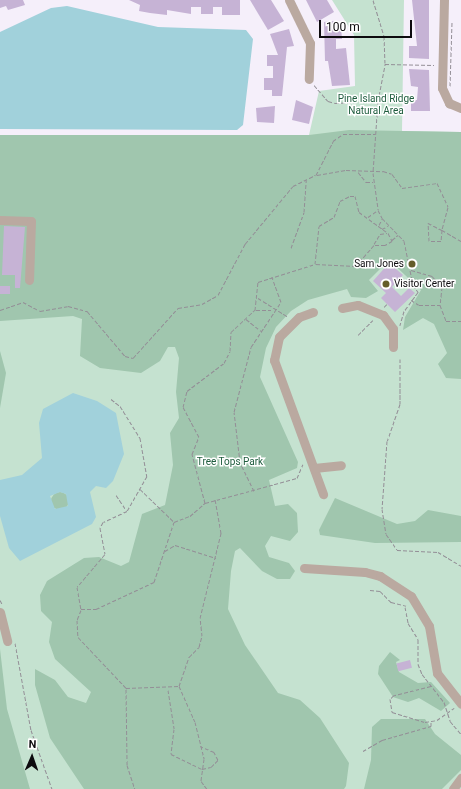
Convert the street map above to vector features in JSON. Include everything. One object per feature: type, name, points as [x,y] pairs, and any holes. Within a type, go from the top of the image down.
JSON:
[{"type":"street","points":[[289,0],[310,43],[309,79]]},
{"type":"street","points":[[444,0],[442,88],[449,103],[461,108]]},
{"type":"street","points":[[0,220],[31,221],[30,280]]},
{"type":"street","points":[[342,308],[358,305],[380,313],[393,330],[393,347]]},
{"type":"street","points":[[313,312],[294,322],[279,338],[274,366],[323,494]]},
{"type":"street","points":[[314,468],[341,465]]},
{"type":"street","points":[[304,568],[380,576],[415,600],[429,626],[438,672],[461,704]]},
{"type":"street","points":[[0,627],[7,641],[2,610]]},
{"type":"street","points":[[453,789],[461,778]]},
{"type":"path","points":[[374,0],[384,36],[385,64],[374,130],[373,182],[378,210],[382,218],[404,241],[412,285],[418,292],[411,299],[398,330]]},
{"type":"path","points":[[450,89],[451,16]]},
{"type":"path","points":[[385,64],[437,65]]},
{"type":"path","points":[[309,79],[328,101],[378,101]]},
{"type":"path","points":[[316,175],[333,141],[343,134],[375,134]]},
{"type":"path","points":[[0,310],[23,302],[40,311],[68,306],[87,311],[125,356],[133,358],[178,308],[202,304],[218,295],[245,244],[293,186],[316,175],[346,170],[392,174],[402,188],[437,184],[448,207],[442,230],[441,241],[432,242],[426,224],[428,223],[442,230],[461,241]]},
{"type":"path","points":[[357,172],[366,182],[373,182]]},
{"type":"path","points":[[291,248],[304,212],[306,180]]},
{"type":"path","points":[[315,264],[319,226],[334,217],[340,201],[355,196],[359,212],[388,232],[392,241]]},
{"type":"path","points":[[368,218],[378,210]]},
{"type":"path","points":[[379,226],[382,218]]},
{"type":"path","points":[[382,229],[388,225]]},
{"type":"path","points":[[205,503],[192,454],[199,437],[183,407],[187,391],[224,363],[230,351],[231,332],[255,310],[258,282],[315,264],[356,266],[374,245],[380,234],[388,232]]},
{"type":"path","points":[[374,245],[385,245],[398,235]]},
{"type":"path","points":[[410,270],[432,276],[442,287],[440,305],[446,321],[461,321]]},
{"type":"path","points":[[255,491],[240,462],[233,426],[252,347],[281,302],[272,277]]},
{"type":"path","points":[[257,298],[272,310]]},
{"type":"path","points":[[411,299],[419,305],[440,305]]},
{"type":"path","points":[[358,336],[387,304]]},
{"type":"path","points":[[255,310],[276,310],[294,322]]},
{"type":"path","points":[[246,319],[262,331]]},
{"type":"path","points":[[400,359],[400,404],[387,441],[384,526],[397,550],[438,552],[461,566]]},
{"type":"path","points":[[111,399],[120,406],[140,438],[148,476],[127,511],[102,522],[100,528],[105,554],[77,587],[81,609],[77,620],[78,637],[126,688],[127,765],[135,789]]},
{"type":"path","points":[[174,522],[190,516],[205,503],[255,491],[297,478],[304,468],[303,460]]},
{"type":"path","points":[[140,489],[174,522]]},
{"type":"path","points":[[116,495],[127,511]]},
{"type":"path","points":[[207,789],[201,781],[202,769],[200,746],[189,703],[179,686],[189,657],[200,642],[200,618],[221,533],[215,500]]},
{"type":"path","points":[[81,609],[96,609],[154,582],[174,522]]},
{"type":"path","points":[[164,551],[175,545],[216,558]]},
{"type":"path","points":[[370,590],[380,591],[391,602],[405,607]]},
{"type":"path","points":[[0,600],[2,610]]},
{"type":"path","points":[[405,607],[415,600]]},
{"type":"path","points":[[405,607],[408,623],[418,639],[418,664],[444,702],[447,714],[461,734]]},
{"type":"path","points":[[14,637],[31,730],[52,789]]},
{"type":"path","points":[[126,688],[168,689],[179,686]]},
{"type":"path","points":[[432,686],[394,695],[389,706],[392,712],[406,719],[430,721],[447,714],[461,704]]},
{"type":"path","points":[[168,689],[174,729],[171,754],[202,769]]},
{"type":"path","points":[[363,751],[382,740],[431,726],[430,721]]},
{"type":"path","points":[[200,746],[214,752],[218,760],[202,769]]},
{"type":"green space","name":"Tree Tops Park","points":[[332,0],[404,0],[402,131],[461,132],[461,789],[0,789],[0,135],[309,135],[319,91],[355,86],[354,35]]},
{"type":"green space","points":[[349,130],[461,132],[461,379],[446,378],[438,364],[447,353],[434,324],[423,318],[403,330],[405,317],[421,290],[389,260],[369,280],[378,291],[366,298],[351,297],[347,289],[308,300],[291,311],[276,327],[266,348],[260,377],[298,462],[297,468],[269,480],[275,506],[288,504],[297,513],[298,532],[290,541],[271,536],[265,546],[269,557],[289,563],[295,571],[290,579],[277,579],[262,571],[240,548],[235,551],[231,571],[228,609],[245,645],[278,693],[300,700],[320,718],[349,763],[346,786],[344,789],[84,789],[50,738],[35,685],[35,669],[55,680],[68,697],[86,703],[91,692],[55,659],[49,642],[52,622],[41,611],[40,595],[47,581],[84,558],[99,557],[121,566],[129,562],[142,514],[165,505],[173,465],[170,433],[179,418],[176,392],[179,358],[175,347],[168,347],[160,361],[141,373],[100,368],[80,356],[82,319],[73,316],[0,321],[0,135],[309,135]]},
{"type":"green space","points":[[0,351],[6,373],[0,408]]},
{"type":"green space","points":[[60,492],[66,495],[69,501],[66,507],[60,510],[54,507],[51,501],[54,495]]},
{"type":"green space","points":[[335,498],[397,524],[415,521],[428,510],[461,516],[461,542],[375,543],[320,535],[319,530]]},
{"type":"green space","points":[[0,649],[7,709],[30,789],[0,789]]},
{"type":"green space","points":[[390,652],[400,660],[396,662],[399,672],[418,683],[431,682],[450,703],[441,711],[419,698],[408,702],[393,697],[378,674],[379,666]]},
{"type":"green space","points":[[381,719],[425,719],[435,734],[461,755],[461,770],[442,789],[364,789],[371,760],[372,727]]},
{"type":"water","points":[[67,6],[158,27],[246,30],[253,39],[243,125],[237,130],[0,129],[0,32],[51,8]]},
{"type":"water","points":[[73,393],[97,401],[116,413],[124,454],[113,481],[106,488],[96,486],[90,492],[96,517],[92,524],[20,561],[9,548],[0,516],[0,480],[22,475],[42,458],[39,423],[43,409]],"holes":[[[60,492],[66,494],[68,506],[55,509],[50,496]]]},
{"type":"building","points":[[0,0],[23,0],[25,5],[8,10],[6,6],[0,8]]},
{"type":"building","points":[[129,0],[240,0],[240,15],[222,15],[222,7],[213,7],[213,14],[201,14],[201,7],[191,7],[191,14],[167,10],[167,15],[150,13],[139,11],[140,5]]},
{"type":"building","points":[[250,0],[271,0],[284,21],[268,30]]},
{"type":"building","points":[[306,0],[327,0],[334,12],[317,22]]},
{"type":"building","points":[[412,0],[429,0],[429,59],[409,58],[409,46],[417,46]]},
{"type":"building","points":[[334,21],[335,28],[341,27],[342,39],[336,39],[336,49],[346,48],[350,85],[332,86],[328,61],[325,61],[324,22]]},
{"type":"building","points":[[289,29],[294,46],[287,47],[282,96],[272,96],[272,90],[264,90],[264,78],[273,78],[273,66],[267,66],[267,55],[278,55],[270,34]]},
{"type":"building","points":[[409,69],[429,70],[430,111],[411,111],[411,100],[417,100],[418,87],[411,86]]},
{"type":"building","points":[[296,100],[313,107],[309,124],[292,120]]},
{"type":"building","points":[[275,106],[274,123],[257,122],[256,108]]},
{"type":"building","points":[[4,226],[25,227],[20,288],[15,288],[15,275],[2,275]]},
{"type":"building","name":"Visitor Center","points":[[389,263],[403,275],[392,287],[401,296],[409,288],[415,293],[395,312],[381,298],[386,293],[373,281]]},
{"type":"building","points":[[0,286],[10,286],[10,294],[0,294]]},
{"type":"building","points":[[410,660],[412,668],[398,671],[396,663]]},
{"type":"place","name":"Sam Jones","points":[[412,264]]},
{"type":"place","name":"Visitor Center","points":[[386,284]]},
{"type":"park label","name":"Pine Island Ridge Natural Area","points":[[376,104]]}]
